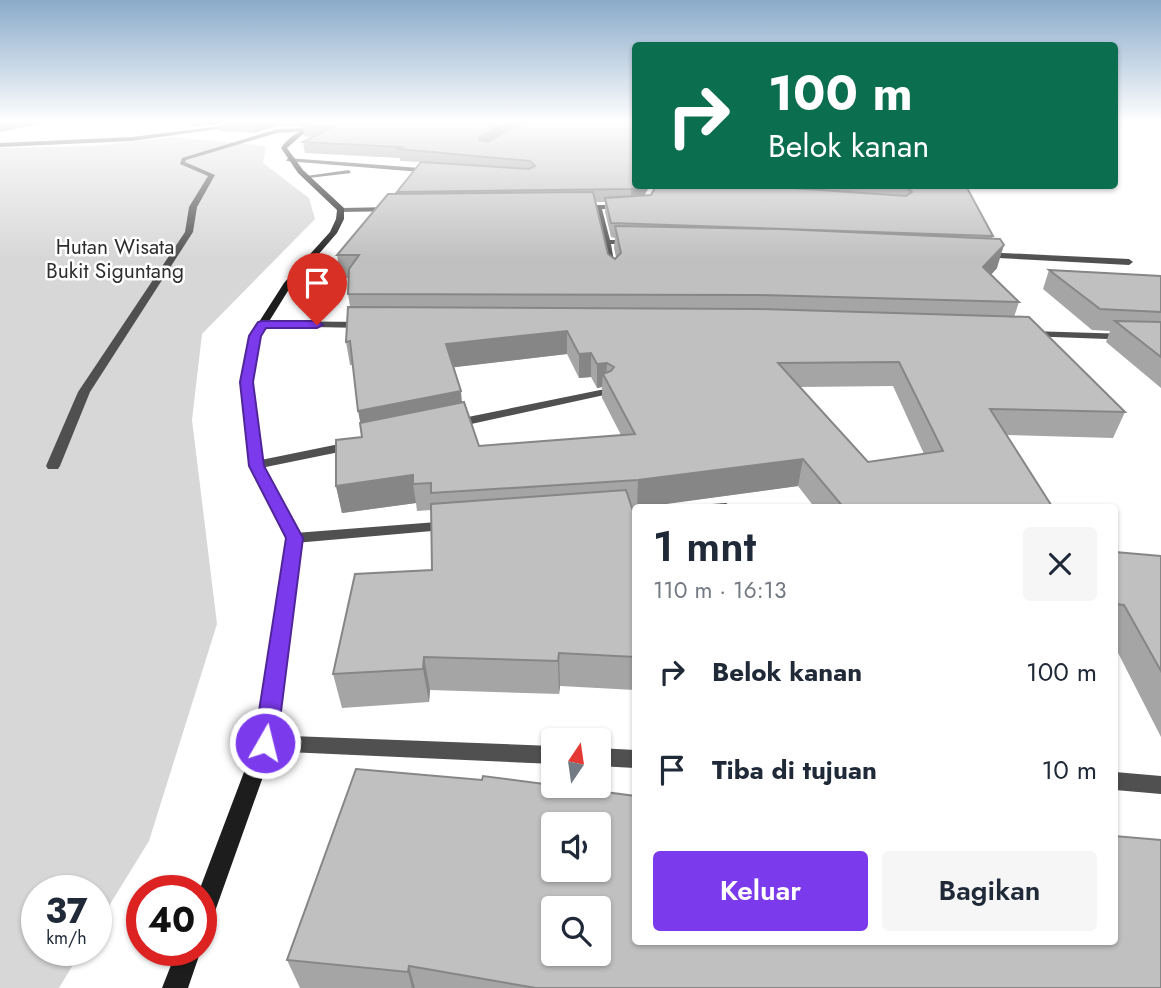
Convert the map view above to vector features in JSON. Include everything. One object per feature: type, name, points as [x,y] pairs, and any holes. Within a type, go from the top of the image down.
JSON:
[{"type":"street","points":[[53,467],[84,392],[189,232],[193,206],[212,175],[192,167]]},
{"type":"street","points":[[297,167],[341,210],[409,209]]},
{"type":"street","points":[[372,167],[435,171]]},
{"type":"street","points":[[309,176],[382,168]]},
{"type":"street","points":[[571,208],[631,206]]},
{"type":"street","points":[[598,207],[614,277]]},
{"type":"street","points":[[216,875],[265,743],[295,538],[256,466],[247,382],[255,336],[286,285],[333,233],[341,210]]},
{"type":"street","points":[[606,242],[646,243]]},
{"type":"street","points":[[967,255],[1129,262]]},
{"type":"street","points":[[262,324],[372,325]]},
{"type":"street","points":[[1012,334],[1161,338]]},
{"type":"street","points":[[444,426],[605,392]]},
{"type":"street","points":[[256,466],[364,443]]},
{"type":"street","points":[[295,538],[472,525]]},
{"type":"street","points":[[265,743],[541,754]]},
{"type":"street","points":[[611,758],[632,759]]},
{"type":"street","points":[[1118,781],[1161,785]]},
{"type":"street","points":[[175,988],[183,966]]},
{"type":"green space","name":"Hutan Wisata Bukit Siguntang","points":[[0,167],[268,167],[309,198],[315,219],[202,334],[192,420],[217,624],[149,841],[112,901],[112,875],[21,875],[21,966],[72,966],[59,988],[0,988]]},
{"type":"building","points":[[417,167],[632,167],[632,189],[397,192]]},
{"type":"building","points":[[654,189],[806,189],[906,196],[912,192],[908,189],[968,189],[993,236],[611,223],[605,198],[651,195]]},
{"type":"building","points":[[593,192],[608,254],[615,259],[621,253],[615,226],[782,229],[1000,239],[1004,245],[983,267],[1019,302],[758,295],[348,294],[349,269],[359,255],[337,255],[388,194]]},
{"type":"building","points":[[1049,270],[1161,276],[1161,312],[1100,309]]},
{"type":"building","points":[[348,307],[758,309],[1029,317],[1125,412],[990,409],[1050,504],[841,504],[803,459],[638,480],[431,493],[431,483],[413,484],[413,475],[336,486],[336,440],[362,437],[360,423],[464,402],[479,446],[635,434],[603,374],[614,367],[607,363],[597,364],[591,353],[579,354],[567,331],[446,344],[461,391],[358,411],[350,341],[346,342]],"holes":[[[899,362],[943,451],[868,462],[778,363]]]},
{"type":"building","points":[[1115,321],[1161,322],[1161,357]]},
{"type":"building","points":[[626,490],[632,508],[632,657],[559,653],[558,661],[424,657],[423,669],[333,674],[355,574],[432,570],[431,504]]},
{"type":"building","points":[[1118,552],[1161,556],[1161,671],[1124,605],[1118,604]]},
{"type":"building","points":[[356,769],[482,780],[483,776],[541,784],[541,798],[611,798],[611,793],[632,796],[632,945],[1118,945],[1118,836],[1161,840],[1161,988],[536,988],[409,966],[408,972],[287,960]]},
{"type":"route","points":[[265,743],[295,538],[256,466],[247,382],[255,336],[262,324],[317,325]]}]
